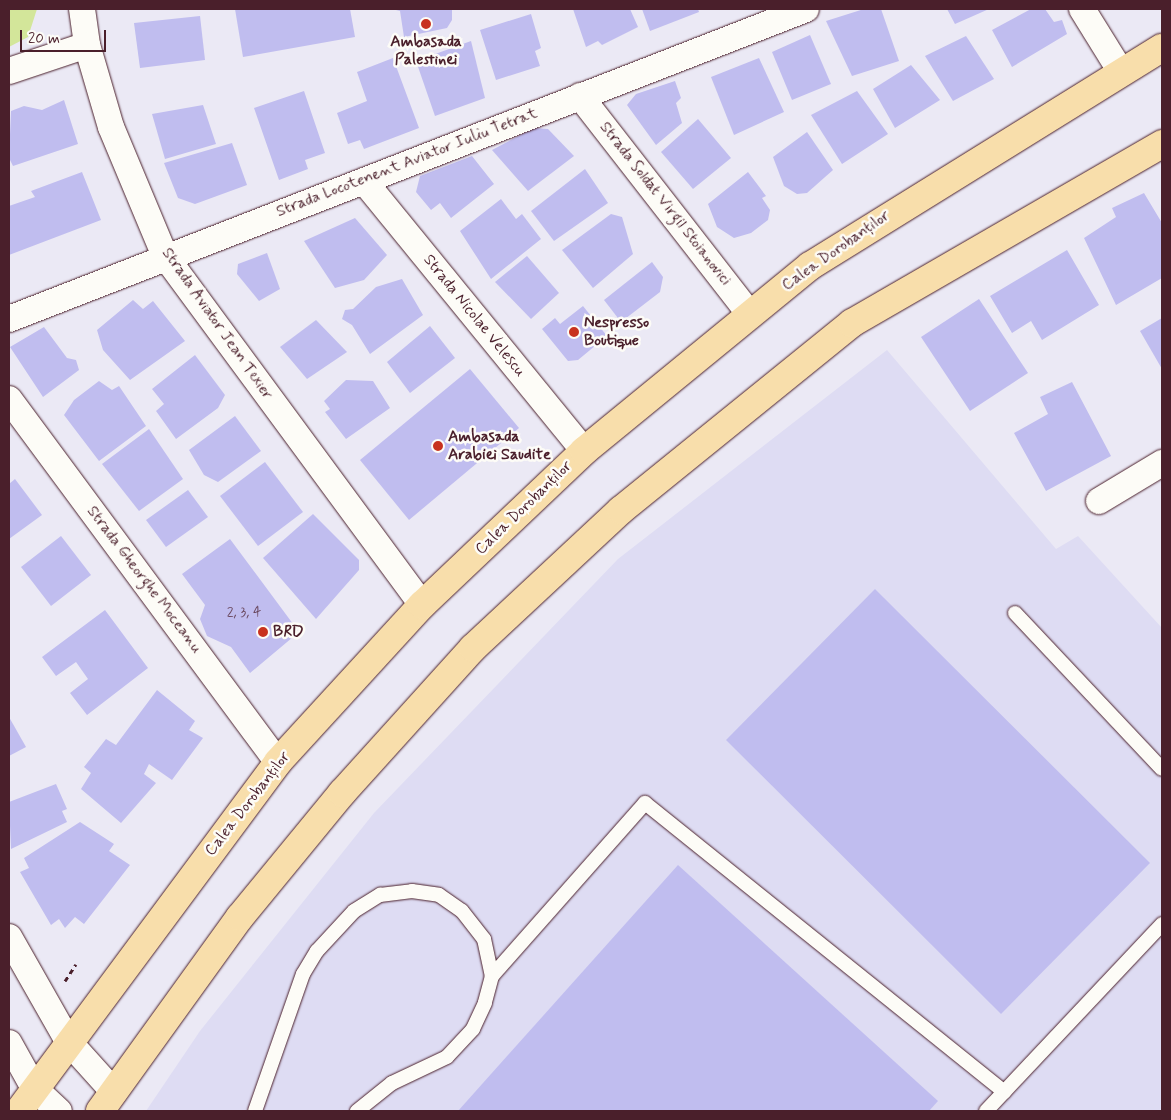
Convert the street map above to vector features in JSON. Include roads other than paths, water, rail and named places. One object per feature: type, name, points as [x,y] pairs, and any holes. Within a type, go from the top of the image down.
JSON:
[{"type":"main road","name":"Calea Dorobanților","points":[[19,1111],[68,1041],[278,762],[422,604],[584,450],[750,313],[858,232],[1162,48]]},
{"type":"main road","points":[[107,1102],[240,917],[342,793],[473,648],[621,510],[852,323],[1162,144]]},
{"type":"street","name":"Strada Aviator Jean Texier","points":[[82,9],[87,46],[111,127],[165,256],[422,604]]},
{"type":"street","name":"Strada Locotenent Aviator Iuliu Tetrat","points":[[9,318],[806,9]]},
{"type":"street","points":[[1082,9],[1120,72]]},
{"type":"street","points":[[9,71],[87,46]]},
{"type":"street","name":"Strada Soldat Virgil Stoianovici","points":[[580,96],[750,313]]},
{"type":"street","name":"Strada Nicolae Velescu","points":[[364,181],[584,450]]},
{"type":"street","name":"Strada Gheorghe Moceanu","points":[[9,399],[278,762]]},
{"type":"street","points":[[1099,501],[1162,464]]},
{"type":"street","points":[[9,937],[68,1041],[107,1102]]},
{"type":"street","points":[[9,1043],[34,1088],[59,1111]]},
{"type":"lane","points":[[1015,613],[1162,769]]},
{"type":"lane","points":[[357,1111],[392,1083],[447,1057],[473,1029],[492,976],[645,803],[1004,1092]]},
{"type":"lane","points":[[254,1111],[303,974],[337,928],[380,895],[412,891],[439,895],[462,911],[484,939],[492,976]]},
{"type":"lane","points":[[986,1111],[1162,924]]},
{"type":"place","name":"Ambasada Palestinei","points":[[426,24]]},
{"type":"place","name":"Nespresso Boutique","points":[[574,332]]},
{"type":"place","name":"Ambasada Arabiei Saudite","points":[[438,446]]},
{"type":"place","name":"BRD","points":[[263,632]]}]
